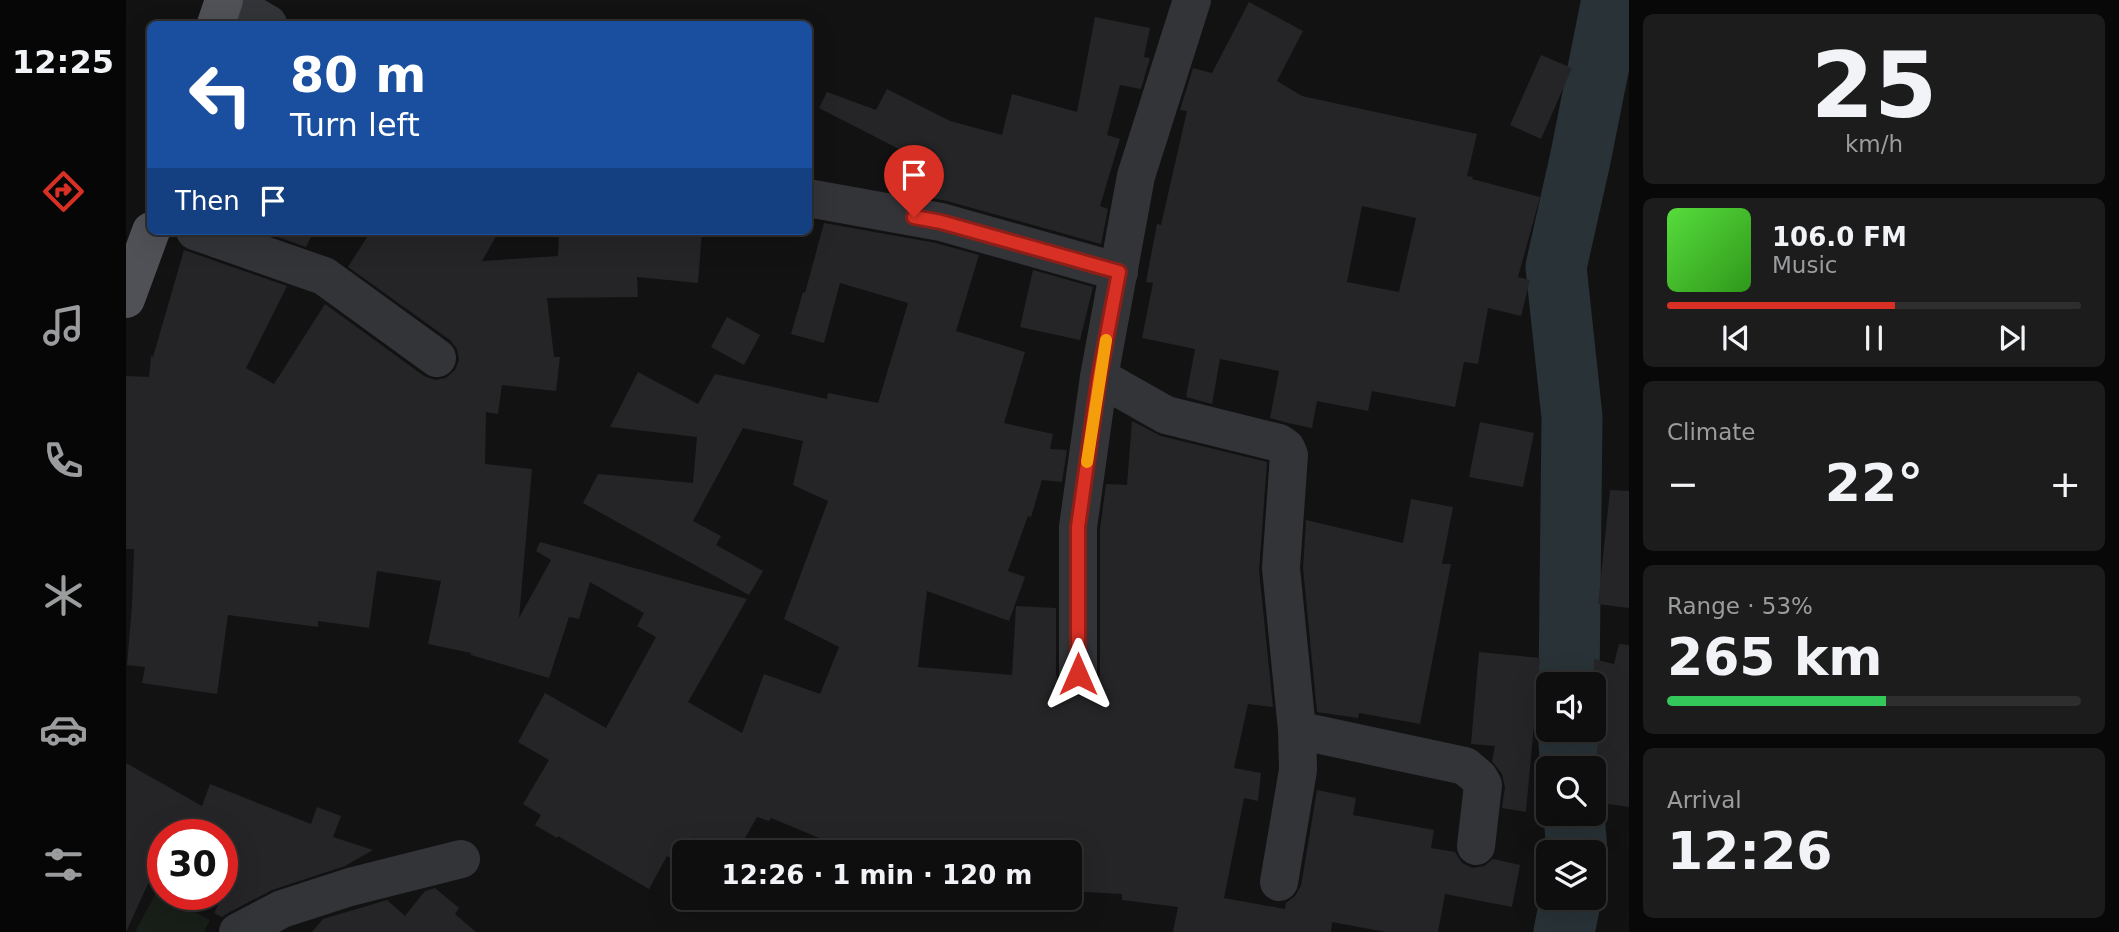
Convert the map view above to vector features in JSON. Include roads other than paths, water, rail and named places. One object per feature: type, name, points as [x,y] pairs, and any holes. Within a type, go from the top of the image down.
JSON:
[{"type":"main road","points":[[217,21],[225,0]]},
{"type":"main road","points":[[126,299],[150,235]]},
{"type":"street","points":[[225,0],[263,21]]},
{"type":"street","points":[[1078,674],[1078,527],[1099,377],[1136,177],[1192,0]]},
{"type":"street","points":[[812,199],[941,222],[1119,272]]},
{"type":"street","points":[[206,235],[324,276],[437,358]]},
{"type":"street","points":[[1099,377],[1166,415],[1279,443],[1286,448],[1289,455],[1281,568],[1297,730],[1298,770],[1279,881]]},
{"type":"street","points":[[1297,730],[1465,766],[1483,785],[1476,846]]},
{"type":"street","points":[[238,932],[282,909],[350,887],[461,859]]},
{"type":"waterway","points":[[1569,672],[1572,417],[1556,267],[1612,0]]},
{"type":"waterway","points":[[1569,742],[1570,756]]},
{"type":"waterway","points":[[1575,826],[1576,840]]},
{"type":"waterway","points":[[1564,932],[1569,910]]}]
